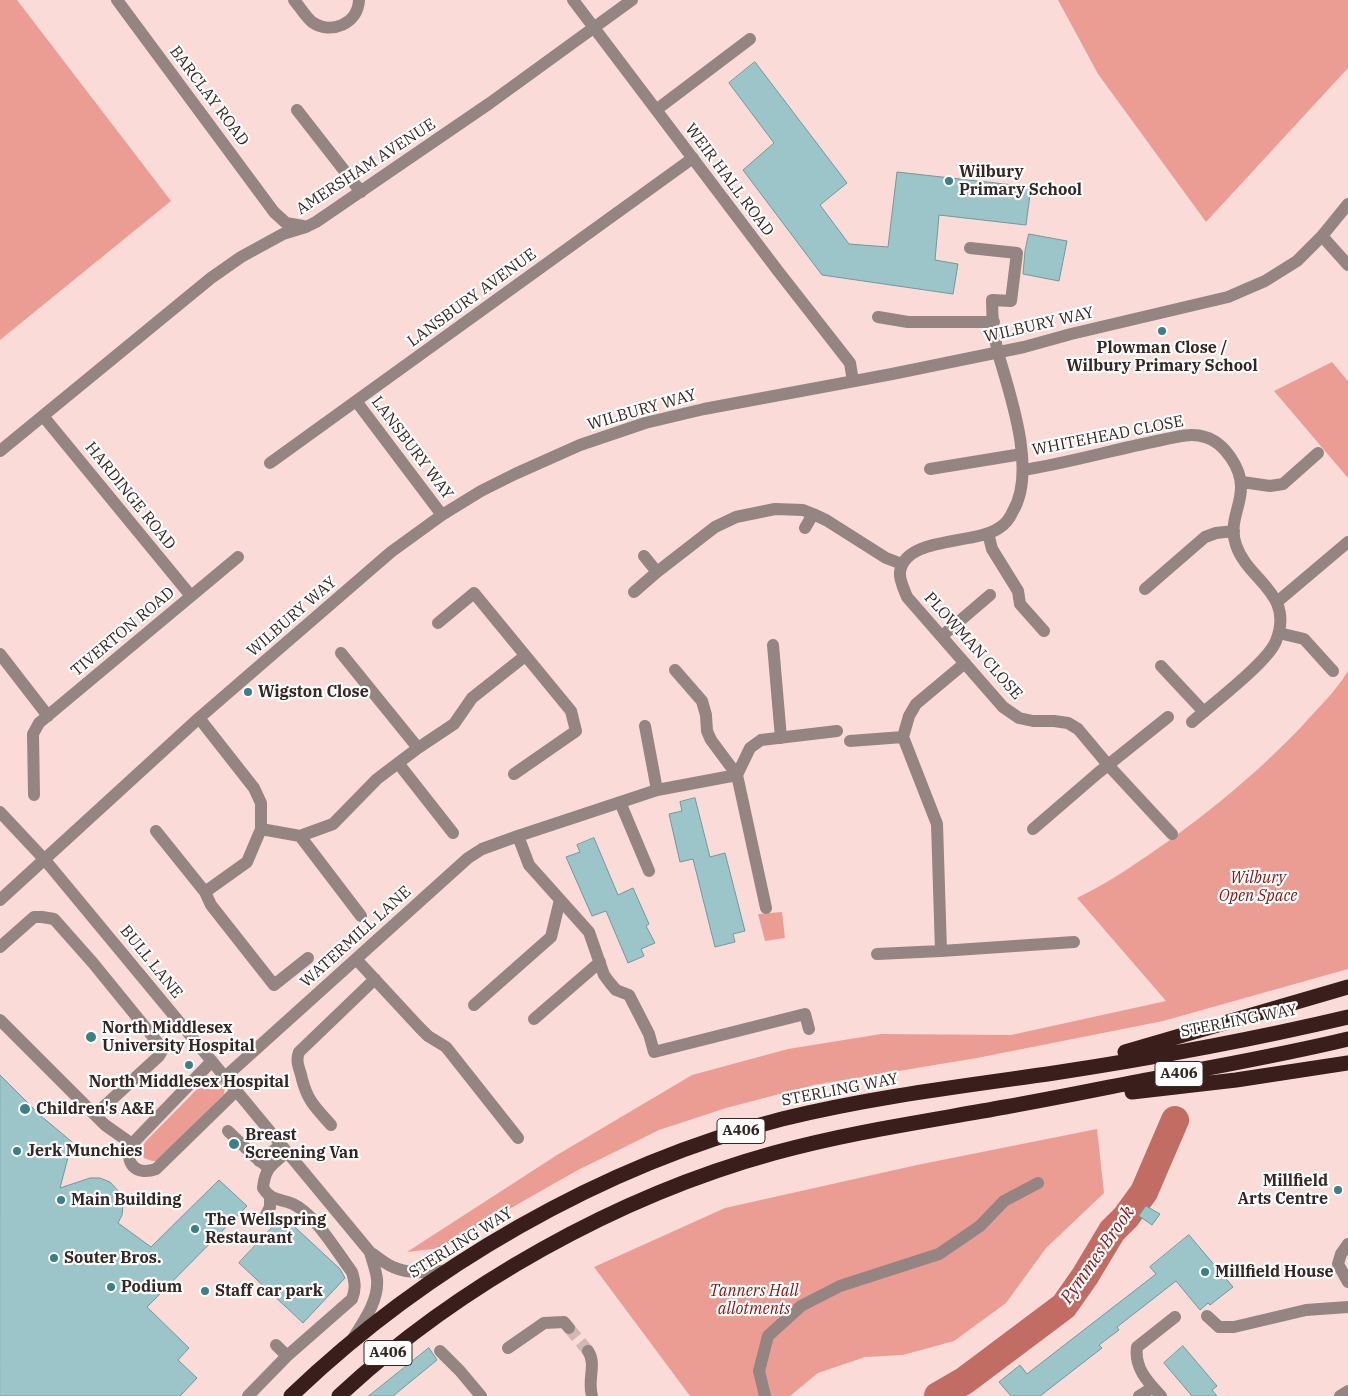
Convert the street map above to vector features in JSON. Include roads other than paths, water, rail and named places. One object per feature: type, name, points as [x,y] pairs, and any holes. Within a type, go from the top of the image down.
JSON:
[{"type":"highway","points":[[1059,1072],[1348,987]]},
{"type":"highway","name":"STERLING WAY","points":[[290,1396],[350,1342],[414,1293],[449,1270],[526,1223],[583,1192],[675,1152],[782,1119],[844,1106],[1059,1072],[1215,1044],[1348,1017]]},
{"type":"highway","name":"A406","points":[[339,1396],[408,1337],[472,1292],[524,1260],[590,1224],[710,1173],[775,1153],[880,1129],[1296,1051],[1348,1039]]},
{"type":"highway","name":"A406","points":[[1009,1106],[1236,1080],[1348,1064]]},
{"type":"street","name":"BARCLAY ROAD","points":[[117,0],[274,212],[286,223],[306,227]]},
{"type":"street","points":[[294,0],[310,20],[326,28],[344,24],[352,19],[356,13],[359,0]]},
{"type":"street","name":"WEIR HALL ROAD","points":[[574,0],[850,363],[853,381]]},
{"type":"street","name":"AMERSHAM AVENUE","points":[[0,451],[211,278],[241,256],[284,234],[306,227],[361,192],[490,103],[632,0]]},
{"type":"street","points":[[656,110],[750,38]]},
{"type":"street","points":[[297,110],[361,192]]},
{"type":"street","name":"LANSBURY AVENUE","points":[[270,463],[693,158]]},
{"type":"street","name":"WILBURY WAY","points":[[0,900],[199,718],[391,552],[442,515],[481,491],[580,445],[645,423],[704,409],[998,352],[1228,297],[1248,290],[1280,273],[1297,260],[1322,236],[1348,204]]},
{"type":"street","points":[[260,247],[277,227],[274,212]]},
{"type":"street","points":[[1322,236],[1348,265]]},
{"type":"street","points":[[634,592],[703,535],[736,517],[755,512],[782,508],[803,510],[826,520],[886,558],[902,564],[910,554],[917,550],[988,533],[997,530],[1005,524],[1015,508],[1020,493],[1023,470],[1014,406],[1004,366],[998,352],[992,300],[1012,301],[1017,253],[970,248]]},
{"type":"street","points":[[878,317],[908,322],[994,322]]},
{"type":"street","name":"LANSBURY WAY","points":[[356,401],[442,515]]},
{"type":"street","name":"HARDINGE ROAD","points":[[43,416],[191,596]]},
{"type":"street","name":"WHITEHEAD CLOSE","points":[[1023,470],[1119,448],[1189,435],[1205,437],[1222,447],[1236,465],[1242,482]]},
{"type":"street","points":[[1192,722],[1272,650],[1279,633],[1280,614],[1277,602],[1241,555],[1236,545],[1234,531],[1242,495],[1242,482],[1270,486],[1283,484],[1318,453]]},
{"type":"street","points":[[930,469],[1022,454]]},
{"type":"street","points":[[805,528],[813,514]]},
{"type":"street","points":[[1145,590],[1205,537],[1216,533],[1234,531]]},
{"type":"street","points":[[988,533],[992,549],[1018,591],[1020,604],[1044,631]]},
{"type":"street","points":[[1277,602],[1348,542]]},
{"type":"street","points":[[644,556],[657,572]]},
{"type":"street","name":"TIVERTON ROAD","points":[[33,734],[39,723],[238,558]]},
{"type":"street","name":"PLOWMAN CLOSE","points":[[902,564],[900,579],[907,597],[1003,707],[1019,718],[1068,723],[1085,736],[1109,766],[1172,834]]},
{"type":"street","points":[[438,623],[474,593],[572,711],[576,731],[514,774]]},
{"type":"street","points":[[942,636],[990,594]]},
{"type":"street","points":[[1279,633],[1304,639],[1334,671]]},
{"type":"street","points":[[773,645],[781,738]]},
{"type":"street","points":[[341,653],[418,748]]},
{"type":"street","points":[[0,654],[48,716]]},
{"type":"street","points":[[261,829],[300,836],[333,824],[377,779],[454,724],[472,698],[525,656]]},
{"type":"street","points":[[942,952],[937,824],[903,737],[909,716],[916,704],[965,664]]},
{"type":"street","points":[[1161,666],[1204,712]]},
{"type":"street","points":[[675,670],[702,701],[706,714],[707,731],[711,740],[737,775],[766,908]]},
{"type":"street","points":[[28,688],[34,712],[34,795]]},
{"type":"street","points":[[1034,828],[1168,717]]},
{"type":"street","points":[[199,718],[254,788],[261,803],[261,829],[247,862],[205,892]]},
{"type":"street","points":[[645,726],[657,790]]},
{"type":"street","points":[[737,775],[750,748],[761,740],[837,732]]},
{"type":"street","points":[[850,741],[903,737]]},
{"type":"street","points":[[398,763],[453,833]]},
{"type":"street","name":"WATERMILL LANE","points":[[225,1077],[468,858],[482,849],[657,790],[737,775]]},
{"type":"street","points":[[620,802],[649,870]]},
{"type":"street","name":"BULL LANE","points":[[0,812],[45,860],[370,1252]]},
{"type":"street","points":[[156,831],[205,892],[211,905],[274,985],[308,958]]},
{"type":"street","points":[[300,836],[361,916]]},
{"type":"street","points":[[518,836],[530,864],[589,932],[604,975],[616,990],[629,995],[649,1034],[654,1052],[805,1014],[809,1029]]},
{"type":"street","points":[[474,1005],[551,937],[560,900]]},
{"type":"street","points":[[2,942],[34,917],[54,920],[93,963],[163,1048],[160,1056],[98,1112],[91,1110]]},
{"type":"street","points":[[877,954],[942,952],[1074,942]]},
{"type":"street","points":[[356,958],[428,1036],[446,1047],[518,1138]]},
{"type":"street","points":[[534,1019],[600,962]]},
{"type":"street","points":[[331,1125],[308,1098],[298,1068],[297,1057],[299,1052],[375,979]]},
{"type":"street","points":[[0,1020],[105,1125],[132,1144]]},
{"type":"street","points":[[212,1061],[132,1144],[129,1159],[134,1167],[142,1171],[156,1169],[236,1091]]},
{"type":"street","points":[[228,1130],[264,1164],[263,1188],[270,1198],[270,1207],[265,1217]]},
{"type":"street","points":[[264,1164],[284,1149]]},
{"type":"street","points":[[764,1396],[759,1371],[768,1336],[801,1306],[840,1286],[939,1254],[980,1226],[1004,1201],[1038,1183]]},
{"type":"street","points":[[248,1396],[287,1356],[352,1299],[355,1292],[352,1272],[309,1215],[293,1204],[270,1198]]},
{"type":"street","points":[[1348,1244],[1341,1254],[1338,1264],[1348,1282]]},
{"type":"street","points":[[370,1252],[394,1267],[414,1272],[449,1270]]},
{"type":"street","points":[[350,1342],[368,1314],[376,1290],[377,1280],[370,1252]]},
{"type":"street","points":[[1207,1316],[1219,1327],[1234,1327],[1306,1310],[1348,1307]]},
{"type":"street","points":[[1139,1396],[1157,1392],[1142,1374],[1135,1358],[1137,1347],[1174,1317]]},
{"type":"street","points":[[508,1348],[544,1323],[564,1322],[569,1328]]},
{"type":"street","points":[[276,1345],[287,1356]]},
{"type":"street","points":[[440,1351],[482,1396]]},
{"type":"street","points":[[588,1351],[592,1360],[589,1385],[592,1396]]},
{"type":"street","points":[[1340,1396],[1348,1391]]},
{"type":"waterway","name":"Pymmes Brook","points":[[938,1396],[964,1381],[1064,1306],[1085,1276],[1112,1231],[1126,1217],[1144,1192],[1175,1120]]},
{"type":"tunnel","points":[[569,1328],[588,1351]]},
{"type":"place","name":"Wilbury Primary School","points":[[949,181]]},
{"type":"place","name":"Plowman Close / Wilbury Primary School","points":[[1162,331]]},
{"type":"place","name":"Wigston Close","points":[[248,692]]},
{"type":"place","name":"North Middlesex University Hospital","points":[[91,1037]]},
{"type":"place","name":"North Middlesex Hospital","points":[[189,1065]]},
{"type":"place","name":"Children's A&E","points":[[25,1109]]},
{"type":"place","name":"Breast Screening Van","points":[[234,1144]]},
{"type":"place","name":"Jerk Munchies","points":[[17,1151]]},
{"type":"place","name":"Millfield Arts Centre","points":[[1338,1190]]},
{"type":"place","name":"Main Building","points":[[61,1200]]},
{"type":"place","name":"The Wellspring Restaurant","points":[[195,1229]]},
{"type":"place","name":"Souter Bros.","points":[[54,1258]]},
{"type":"place","name":"Millfield House","points":[[1205,1272]]},
{"type":"place","name":"Podium","points":[[111,1287]]},
{"type":"place","name":"Staff car park","points":[[205,1291]]},
{"type":"park label","name":"Wilbury Open Space","points":[[1258,887]]},
{"type":"park label","name":"Tanners Hall allotments","points":[[754,1300]]}]
